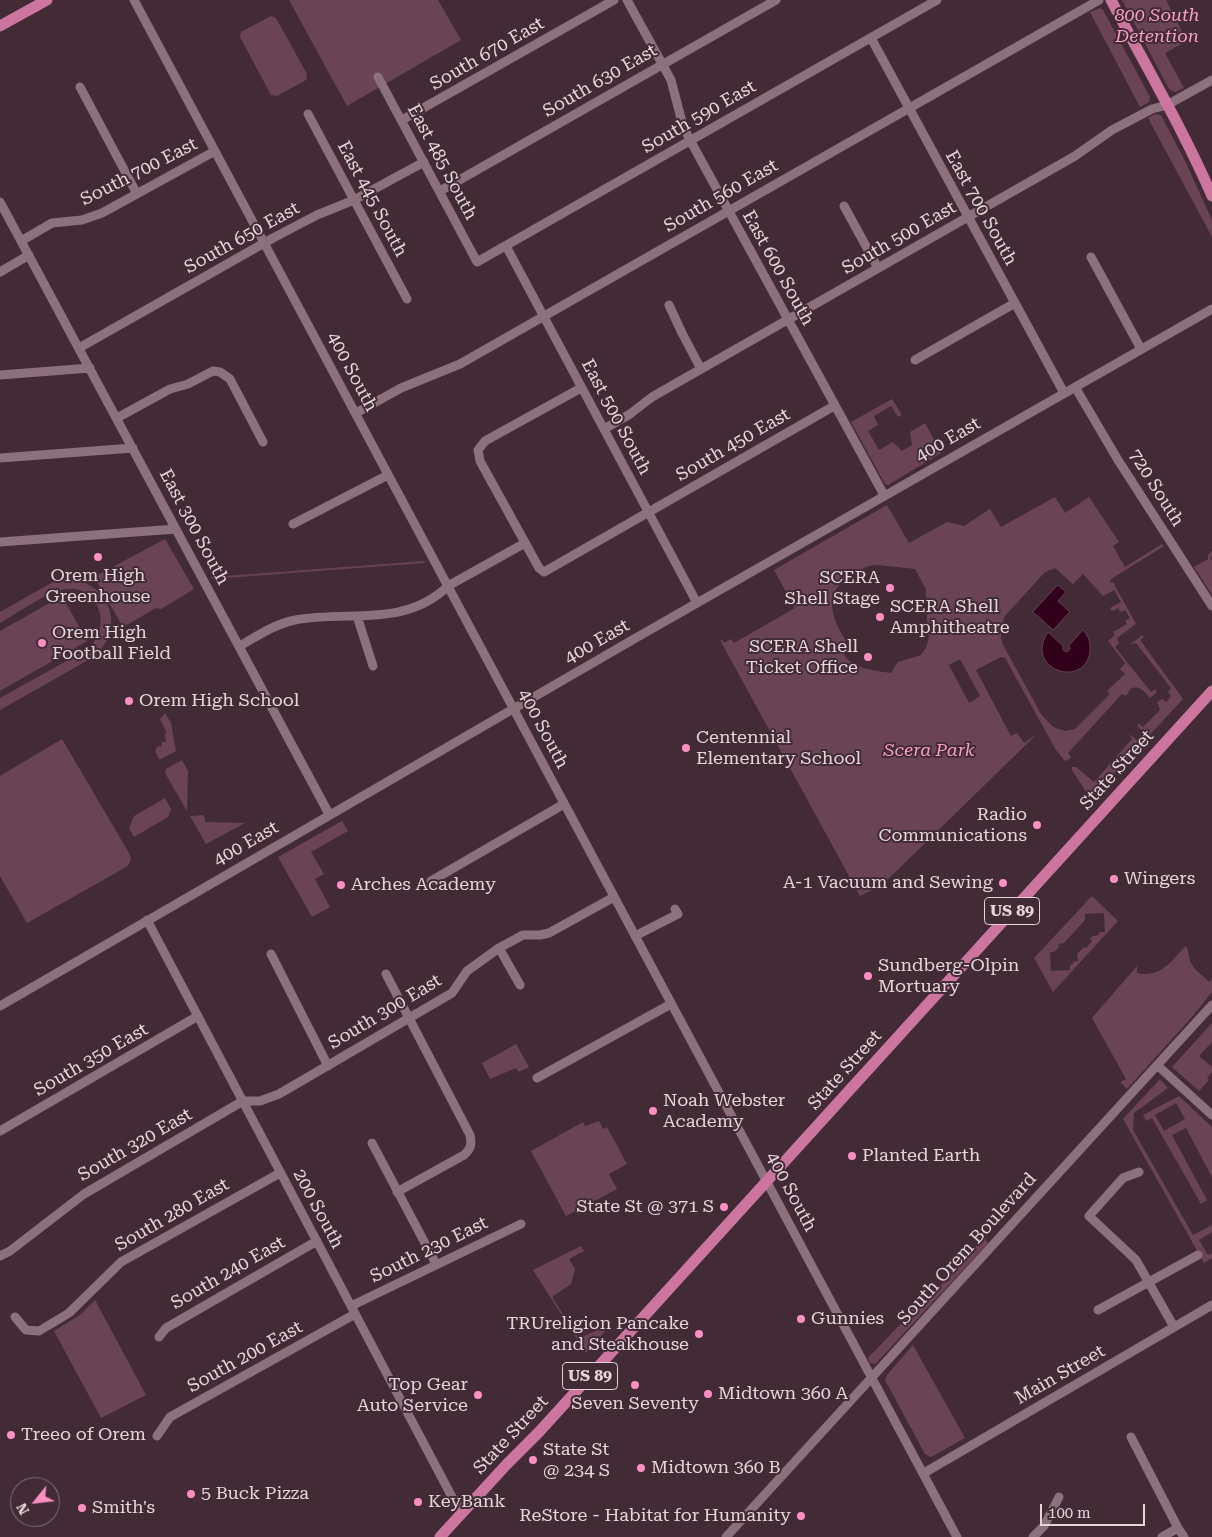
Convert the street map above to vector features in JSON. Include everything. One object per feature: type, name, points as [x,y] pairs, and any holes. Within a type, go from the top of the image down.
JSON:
[{"type":"main road","points":[[0,26],[47,0]]},
{"type":"main road","points":[[1111,0],[1200,169],[1212,196]]},
{"type":"main road","name":"State Street","points":[[440,1537],[539,1432],[1212,691]]},
{"type":"street","name":"400 South","points":[[134,0],[924,1473],[956,1536]]},
{"type":"street","name":"South 670 East","points":[[402,120],[614,0]]},
{"type":"street","name":"East 600 South","points":[[627,0],[671,80],[683,126],[690,140],[884,495]]},
{"type":"street","name":"South 630 East","points":[[440,191],[776,0]]},
{"type":"street","name":"South 590 East","points":[[477,262],[937,0]]},
{"type":"street","name":"South 560 East","points":[[356,413],[401,388],[460,364],[1099,0]]},
{"type":"street","name":"East 700 South","points":[[871,38],[1064,393]]},
{"type":"street","name":"East 485 South","points":[[378,77],[477,262]]},
{"type":"street","name":"South 500 East","points":[[604,429],[630,414],[652,397],[1075,156],[1112,130],[1152,108],[1167,105],[1212,80]]},
{"type":"street","points":[[80,87],[137,194]]},
{"type":"street","name":"East 445 South","points":[[308,114],[407,299]]},
{"type":"street","name":"South 700 East","points":[[21,241],[52,223],[92,217],[215,151]]},
{"type":"street","name":"South 650 East","points":[[79,348],[264,243],[317,215],[354,200],[424,162]]},
{"type":"street","points":[[0,202],[21,241]]},
{"type":"street","points":[[844,206],[878,268]]},
{"type":"street","name":"East 300 South","points":[[21,241],[134,448],[329,814]]},
{"type":"street","name":"East 500 South","points":[[506,246],[697,603]]},
{"type":"street","points":[[0,272],[29,255]]},
{"type":"street","points":[[1091,257],[1141,349]]},
{"type":"street","points":[[915,360],[1015,303]]},
{"type":"street","points":[[669,305],[701,369]]},
{"type":"street","name":"400 East","points":[[0,1006],[513,708],[1212,309]]},
{"type":"street","points":[[0,375],[90,368]]},
{"type":"street","points":[[117,418],[170,389],[188,384],[210,372],[220,372],[230,379],[263,442]]},
{"type":"street","name":"720 South","points":[[1075,387],[1118,460],[1212,606]]},
{"type":"street","points":[[240,646],[271,629],[295,620],[408,610],[440,594],[448,586],[525,543],[480,461],[478,450],[484,441],[582,388]]},
{"type":"street","name":"South 450 East","points":[[525,543],[539,568],[544,572],[834,406]]},
{"type":"street","points":[[0,458],[134,448]]},
{"type":"street","points":[[293,524],[388,475]]},
{"type":"street","points":[[0,542],[176,529]]},
{"type":"street","points":[[357,616],[373,666]]},
{"type":"street","points":[[431,881],[564,804]]},
{"type":"street","name":"South 300 East","points":[[243,1101],[250,1102],[270,1098],[452,993],[467,972],[499,948],[523,935],[549,933],[614,897]]},
{"type":"street","points":[[635,936],[678,914],[675,909]]},
{"type":"street","name":"200 South","points":[[147,920],[462,1512]]},
{"type":"street","points":[[499,948],[520,985]]},
{"type":"street","points":[[271,954],[328,1066]]},
{"type":"street","points":[[386,974],[470,1135],[471,1144],[464,1155],[397,1192]]},
{"type":"street","points":[[537,1078],[671,1004]]},
{"type":"street","name":"South Orem Boulevard","points":[[726,1537],[1212,1005]]},
{"type":"street","name":"South 350 East","points":[[0,1131],[198,1016]]},
{"type":"street","points":[[1157,1065],[1212,1115]]},
{"type":"street","name":"South 320 East","points":[[0,1256],[10,1251],[47,1221],[91,1190],[243,1101]]},
{"type":"street","points":[[372,1143],[436,1264]]},
{"type":"street","points":[[1139,1172],[1123,1178],[1089,1216],[1136,1260],[1174,1327]]},
{"type":"street","name":"South 280 East","points":[[15,1317],[26,1330],[39,1330],[69,1312],[121,1262],[280,1173]]},
{"type":"street","name":"South 230 East","points":[[353,1310],[436,1264],[521,1224]]},
{"type":"street","name":"South 240 East","points":[[159,1337],[166,1328],[317,1241]]},
{"type":"street","points":[[1098,1310],[1198,1255]]},
{"type":"street","name":"Main Street","points":[[924,1473],[1212,1305]]},
{"type":"street","name":"South 200 East","points":[[157,1436],[170,1417],[353,1310]]},
{"type":"street","points":[[1130,1437],[1184,1537]]},
{"type":"street","points":[[1033,1537],[1044,1526],[1059,1498]]},
{"type":"street","points":[[1162,1537],[1178,1528]]},
{"type":"green space","points":[[289,0],[438,0],[461,40],[347,106]]},
{"type":"green space","name":"800 South Detention","points":[[1122,0],[1166,0],[1187,41],[1165,53],[1184,88],[1175,92],[1169,89]]},
{"type":"green space","points":[[1100,8],[1103,10],[1150,97],[1149,102],[1140,107],[1090,12]]},
{"type":"green space","points":[[271,16],[276,18],[307,74],[306,80],[277,96],[271,95],[240,37],[241,32]]},
{"type":"green space","points":[[1155,114],[1161,115],[1186,163],[1212,220],[1212,237],[1148,118]]},
{"type":"green space","points":[[892,399],[902,415],[898,417],[891,406],[874,416],[878,425],[868,431],[879,450],[893,442],[902,451],[912,445],[910,432],[925,423],[941,453],[888,485],[885,484],[851,422]]},
{"type":"green space","name":"Scera Park","points":[[1055,497],[1065,513],[1089,497],[1119,542],[1113,546],[1125,567],[1162,544],[1164,546],[1111,579],[1110,583],[1113,582],[1136,624],[1117,638],[1119,643],[1115,647],[1151,692],[1156,689],[1156,693],[1150,698],[1142,689],[1136,687],[1130,689],[1126,696],[1122,694],[1068,753],[1071,757],[1067,761],[1056,750],[1005,658],[1001,657],[976,670],[1011,736],[1017,733],[1024,743],[1037,734],[882,885],[860,896],[720,640],[724,643],[731,639],[734,643],[795,608],[774,570],[887,505],[909,543],[947,522],[964,526],[990,509],[1001,527]],"holes":[[[877,565],[915,569],[926,589],[929,637],[926,648],[921,655],[898,662],[891,673],[864,668],[846,658],[844,651],[846,641],[833,612],[833,595],[837,587],[854,573]],[[1055,568],[1073,584],[1083,574],[1103,596],[1114,590],[1121,602],[1110,608],[1112,611],[1118,608],[1121,612],[1125,610],[1130,618],[1125,621],[1127,624],[1113,632],[1115,635],[1108,641],[1125,663],[1120,669],[1125,674],[1107,691],[1110,694],[1075,729],[1065,731],[1053,727],[1041,714],[1002,643],[1000,628],[1005,616],[1045,572]],[[960,659],[980,696],[969,703],[949,665]]]},
{"type":"green space","points":[[165,539],[194,589],[161,609],[156,608],[123,627],[94,577]]},
{"type":"green space","points":[[1212,551],[1210,558],[1212,560],[1212,595],[1194,567],[1208,559],[1208,555]]},
{"type":"green space","points":[[69,573],[73,579],[87,584],[98,592],[106,602],[110,613],[111,625],[108,638],[101,649],[90,659],[0,710],[0,698],[88,649],[96,640],[101,619],[99,609],[87,593],[77,589],[66,589],[50,594],[0,623],[0,612]]},
{"type":"green space","name":"Orem High Football Field","points":[[62,596],[87,641],[0,691],[0,631]]},
{"type":"green space","points":[[1142,635],[1144,637],[1140,640],[1183,699],[1094,795],[1088,795],[1072,767],[1076,767],[1094,782],[1132,739],[1129,734],[1140,742],[1146,736],[1137,725],[1139,724],[1143,727],[1160,710],[1157,702],[1162,699],[1166,702],[1171,696],[1168,692],[1171,688],[1136,643],[1130,645]]},
{"type":"green space","points":[[165,713],[171,723],[176,751],[159,759],[155,751],[158,746],[161,747],[162,742],[166,742],[165,734],[167,733],[160,719]]},
{"type":"green space","points":[[62,739],[131,859],[128,866],[27,923],[0,876],[0,776]]},
{"type":"green space","points":[[182,760],[188,771],[187,811],[165,773],[166,769]]},
{"type":"green space","points":[[165,798],[171,809],[168,817],[134,837],[129,828],[134,816]]},
{"type":"green space","points":[[204,815],[205,822],[245,823],[206,844],[190,816]]},
{"type":"green space","points":[[342,821],[348,831],[311,852],[324,874],[315,879],[330,907],[312,917],[278,857]]},
{"type":"green space","points":[[1092,896],[1118,921],[1053,992],[1034,958]],"holes":[[[1104,913],[1105,932],[1099,932],[1099,935],[1093,936],[1090,939],[1092,941],[1086,948],[1084,947],[1077,954],[1078,961],[1070,965],[1070,970],[1051,971],[1050,952],[1054,952],[1059,947],[1058,944],[1064,943],[1085,920],[1085,914]]]},
{"type":"green space","points":[[1186,946],[1192,966],[1209,982],[1212,979],[1212,992],[1127,1089],[1120,1082],[1126,1079],[1092,1018],[1137,966],[1137,973],[1145,974],[1159,971],[1170,963]]},
{"type":"green space","points":[[1212,1023],[1212,1042],[1199,1056],[1212,1067],[1212,1072],[1207,1078],[1209,1080],[1199,1091],[1172,1067]]},
{"type":"green space","points":[[516,1044],[529,1067],[519,1072],[516,1068],[490,1079],[482,1063]]},
{"type":"green space","points":[[1160,1079],[1168,1088],[1134,1113],[1133,1130],[1193,1235],[1212,1225],[1212,1232],[1199,1240],[1208,1255],[1212,1253],[1212,1258],[1204,1263],[1123,1119]]},
{"type":"green space","points":[[1179,1096],[1212,1127],[1212,1177],[1186,1128],[1172,1135],[1207,1200],[1212,1197],[1201,1204],[1152,1118],[1146,1121],[1143,1115]],"holes":[[[1176,1103],[1185,1119],[1164,1131],[1155,1115]]]},
{"type":"green space","points":[[599,1121],[603,1129],[607,1127],[627,1164],[609,1174],[617,1189],[566,1216],[531,1151],[583,1122],[585,1126]]},
{"type":"green space","points":[[984,1237],[988,1243],[878,1361],[875,1364],[870,1363],[868,1358],[911,1313],[908,1309],[932,1295]]},
{"type":"green space","points":[[581,1246],[584,1251],[569,1259],[575,1269],[571,1284],[552,1297],[579,1339],[604,1326],[607,1329],[586,1353],[533,1270]]},
{"type":"green space","points":[[95,1300],[146,1395],[101,1418],[54,1331],[80,1315]]},
{"type":"green space","points":[[913,1345],[965,1438],[931,1457],[925,1454],[885,1380],[887,1375]]},
{"type":"shaded area","points":[[1058,585],[1066,592],[1058,601],[1070,612],[1053,630],[1033,612]]},
{"type":"shaded area","points":[[1083,630],[1088,637],[1090,646],[1090,652],[1085,664],[1077,670],[1067,672],[1057,670],[1049,665],[1043,656],[1042,645],[1048,632],[1063,646],[1063,650],[1067,652],[1070,649],[1069,646]]},
{"type":"waterway","points":[[212,578],[424,562]]},
{"type":"place","name":"Orem High Greenhouse","points":[[98,557]]},
{"type":"place","name":"SCERA Shell Stage","points":[[890,588]]},
{"type":"place","name":"SCERA Shell Amphitheatre","points":[[880,617]]},
{"type":"place","name":"Orem High Football Field","points":[[42,643]]},
{"type":"place","name":"SCERA Shell Ticket Office","points":[[868,657]]},
{"type":"place","name":"Orem High School","points":[[129,701]]},
{"type":"place","name":"Centennial Elementary School","points":[[686,748]]},
{"type":"place","name":"Radio Communications","points":[[1037,825]]},
{"type":"place","name":"Wingers","points":[[1114,879]]},
{"type":"place","name":"A-1 Vacuum and Sewing","points":[[1003,883]]},
{"type":"place","name":"Arches Academy","points":[[341,885]]},
{"type":"place","name":"Sundberg-Olpin Mortuary","points":[[868,976]]},
{"type":"place","name":"Noah Webster Academy","points":[[653,1111]]},
{"type":"place","name":"Planted Earth","points":[[852,1156]]},
{"type":"place","name":"State St @ 371 S","points":[[724,1207]]},
{"type":"place","name":"Gunnies","points":[[801,1319]]},
{"type":"place","name":"TRUreligion Pancake and Steakhouse","points":[[699,1334]]},
{"type":"place","name":"Seven Seventy","points":[[635,1385]]},
{"type":"place","name":"Midtown 360 A","points":[[708,1394]]},
{"type":"place","name":"Top Gear Auto Service","points":[[478,1395]]},
{"type":"place","name":"Treeo of Orem","points":[[11,1435]]},
{"type":"place","name":"State St @ 234 S","points":[[533,1460]]},
{"type":"place","name":"Midtown 360 B","points":[[641,1468]]},
{"type":"place","name":"5 Buck Pizza","points":[[191,1494]]},
{"type":"place","name":"KeyBank","points":[[418,1502]]},
{"type":"place","name":"Smith's","points":[[82,1508]]},
{"type":"place","name":"ReStore - Habitat for Humanity","points":[[801,1516]]}]
